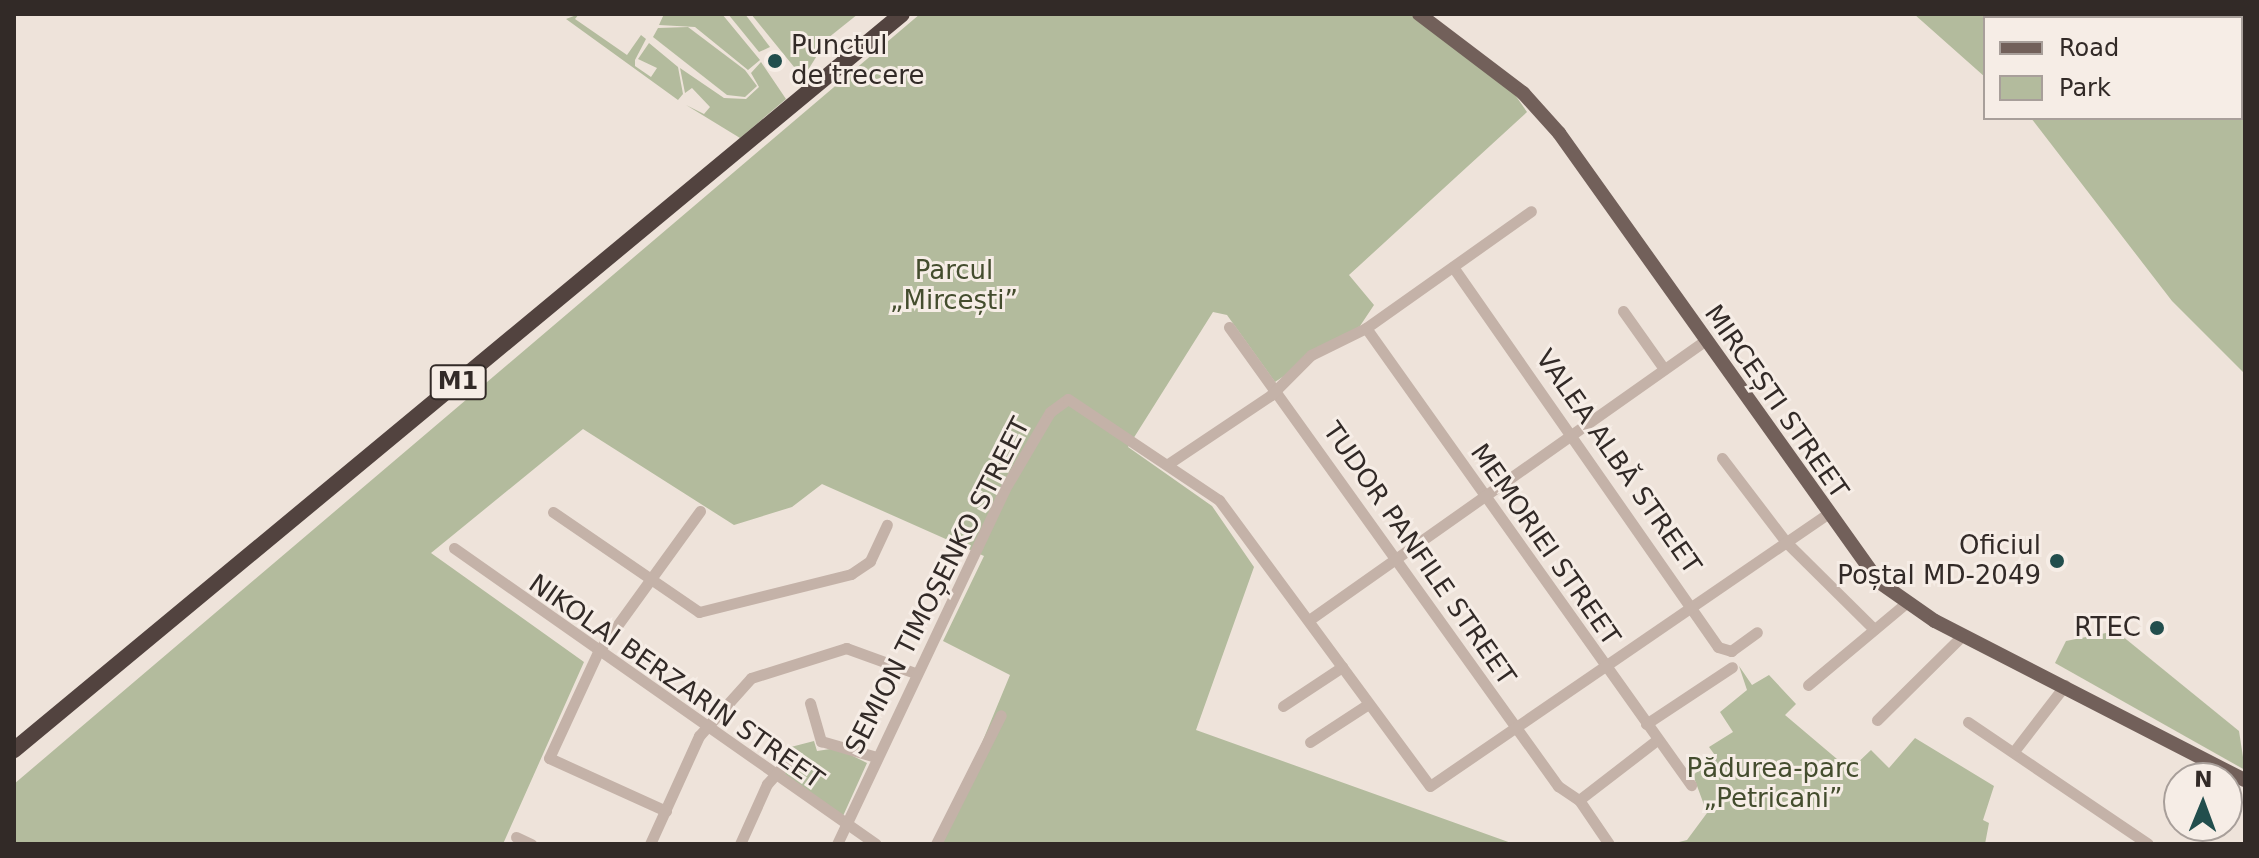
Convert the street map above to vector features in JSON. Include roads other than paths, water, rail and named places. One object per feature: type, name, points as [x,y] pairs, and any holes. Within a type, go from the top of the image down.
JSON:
[{"type":"highway","name":"M1","points":[[14,750],[902,14]]},
{"type":"main road","name":"MIRCEȘTI STREET","points":[[1419,14],[1544,116],[1856,559],[1906,603],[2245,780]]},
{"type":"street","points":[[1531,211],[1366,328],[1311,355],[1274,389],[1168,464],[1219,500],[1426,785],[1517,730],[1825,516]]},
{"type":"street","name":"VALEA ALBĂ STREET","points":[[1453,267],[1726,651],[1757,632]]},
{"type":"street","points":[[1623,311],[1664,369]]},
{"type":"street","name":"TUDOR PANFILE STREET","points":[[1229,327],[1558,786],[1579,800],[1609,844]]},
{"type":"street","name":"MEMORIEI STREET","points":[[1366,328],[1605,669],[1691,785]]},
{"type":"street","points":[[1309,620],[1704,341]]},
{"type":"street","name":"SEMION TIMOȘENKO STREET","points":[[837,844],[915,673],[1007,485],[1050,412],[1068,399],[1168,464]]},
{"type":"street","points":[[1722,458],[1786,542],[1874,629]]},
{"type":"street","points":[[666,811],[549,758],[598,652],[700,511]]},
{"type":"street","points":[[553,512],[699,612],[851,574],[870,561],[887,525]]},
{"type":"street","name":"NIKOLAI BERZARIN STREET","points":[[454,548],[844,828],[876,844]]},
{"type":"street","points":[[1808,685],[1906,603]]},
{"type":"street","points":[[1877,720],[1963,635]]},
{"type":"street","points":[[650,844],[706,730],[742,685],[781,665],[846,648],[915,673]]},
{"type":"street","points":[[1283,706],[1342,667]]},
{"type":"street","points":[[1646,724],[1732,667]]},
{"type":"street","points":[[2015,750],[2065,685]]},
{"type":"street","points":[[810,703],[821,741],[876,757]]},
{"type":"street","points":[[1310,742],[1367,705]]},
{"type":"street","points":[[936,844],[1001,715]]},
{"type":"street","points":[[1968,722],[2015,750],[2148,844]]},
{"type":"street","points":[[1579,800],[1657,740]]},
{"type":"street","points":[[740,844],[775,779],[791,757]]},
{"type":"street","points":[[516,837],[531,844]]},
{"type":"place","name":"Punctul de trecere","points":[[775,61]]},
{"type":"place","name":"Oficiul Poștal MD-2049","points":[[2057,561]]},
{"type":"place","name":"RTEC","points":[[2157,628]]},
{"type":"park label","name":"Parcul „Mircești”","points":[[954,286]]},
{"type":"park label","name":"Pădurea-parc „Petricani”","points":[[1773,784]]}]
